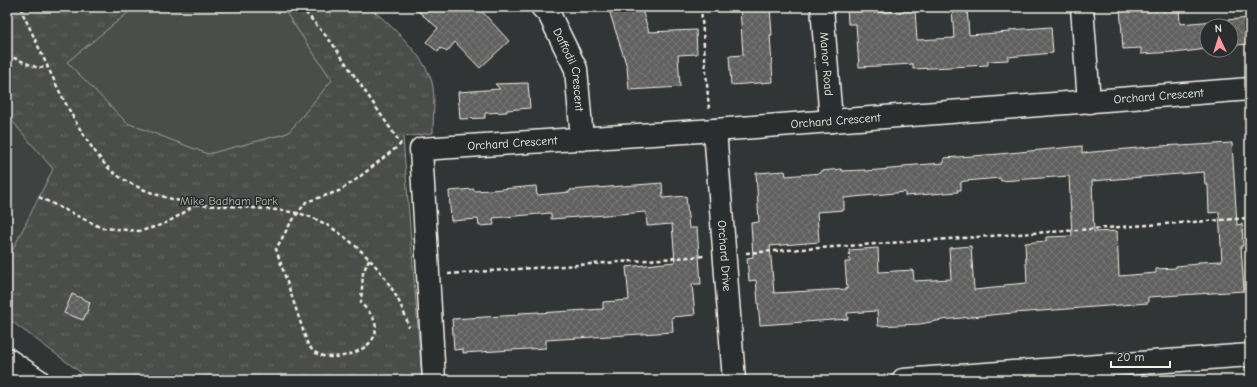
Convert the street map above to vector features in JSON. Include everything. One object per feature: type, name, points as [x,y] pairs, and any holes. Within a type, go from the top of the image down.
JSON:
[{"type":"street","name":"Daffodil Crescent","points":[[542,7],[549,14],[576,69],[582,139]]},
{"type":"street","name":"Manor Road","points":[[822,7],[831,121]]},
{"type":"street","points":[[1082,7],[1088,102]]},
{"type":"street","name":"Orchard Crescent","points":[[411,147],[713,131],[1250,89]]},
{"type":"street","name":"Orchard Drive","points":[[713,131],[734,380]]},
{"type":"street","points":[[411,147],[428,275],[434,380]]},
{"type":"street","points":[[903,380],[1005,377],[1250,355]]},
{"type":"street","points":[[7,359],[38,380]]},
{"type":"path","points":[[22,7],[23,14],[78,127],[98,157],[113,172],[133,184],[156,194],[195,204],[298,213],[317,220],[351,242],[370,259],[386,279],[398,300],[410,332]]},
{"type":"path","points":[[300,7],[332,43],[411,147],[339,191],[306,202],[276,249],[308,345],[315,352],[324,356],[338,356],[356,353],[366,347],[372,340],[376,329],[374,320],[361,303],[363,273],[370,259]]},
{"type":"path","points":[[701,7],[713,131]]},
{"type":"path","points":[[7,55],[38,68],[48,67]]},
{"type":"path","points":[[39,197],[102,228],[142,231],[164,224],[182,214],[195,204]]},
{"type":"path","points":[[428,275],[1250,218]]},
{"type":"shaded area","points":[[7,115],[53,168],[7,261]]},
{"type":"green space","name":"Mike Badham Park","points":[[7,7],[369,7],[387,23],[417,54],[430,76],[434,92],[433,133],[403,137],[422,380],[91,380],[7,318],[7,261],[53,169],[7,115]]},
{"type":"green space","points":[[135,7],[282,7],[332,80],[288,133],[208,154],[127,123],[67,62]]},
{"type":"building","points":[[413,7],[478,7],[509,41],[480,68],[455,42],[447,52],[441,48],[438,52],[426,42],[438,28]]},
{"type":"building","points":[[608,7],[641,7],[649,32],[696,30],[697,54],[678,55],[680,87],[629,90],[627,67]]},
{"type":"building","points":[[740,7],[770,7],[773,82],[731,85],[729,56],[743,55]]},
{"type":"building","points":[[847,7],[873,7],[874,13],[915,10],[917,40],[954,38],[952,9],[967,8],[969,35],[1051,27],[1053,53],[1008,57],[1008,60],[988,61],[988,65],[913,69],[913,64],[859,67],[856,24],[848,24]]},
{"type":"building","points":[[1120,7],[1179,7],[1180,24],[1199,22],[1199,50],[1174,53],[1141,54],[1141,48],[1123,49]]},
{"type":"building","points":[[1250,18],[1250,44],[1239,45],[1239,19]]},
{"type":"building","points":[[528,83],[530,108],[507,110],[507,112],[485,113],[485,118],[460,119],[458,92],[500,89],[495,84]]},
{"type":"building","points":[[1232,143],[1237,225],[1242,224],[1243,246],[1241,246],[1244,291],[1148,297],[1148,303],[1001,314],[942,320],[920,324],[878,326],[877,311],[847,313],[848,319],[760,325],[756,280],[749,281],[747,258],[753,257],[751,223],[759,222],[756,173],[785,171],[786,176],[821,173],[821,171],[841,169],[842,171],[865,171],[903,168],[903,166],[944,163],[944,158],[1082,146],[1082,153],[1160,146]],"holes":[[[1204,172],[1205,185],[1208,185],[1209,213],[1219,212],[1222,261],[1198,262],[1198,264],[1176,266],[1176,268],[1156,269],[1156,273],[1119,276],[1117,231],[1094,232],[1092,181]],[[1069,176],[1072,236],[1046,237],[1046,241],[1025,243],[1027,283],[974,290],[971,246],[949,248],[951,279],[914,281],[913,270],[879,272],[878,248],[849,250],[850,262],[845,262],[847,289],[774,293],[770,246],[819,242],[817,212],[844,210],[844,198],[905,192],[905,196],[958,192],[957,190],[961,190],[961,182],[965,181],[1000,178],[1001,181]]]},
{"type":"building","points":[[662,183],[663,198],[686,196],[689,228],[697,228],[701,284],[692,284],[695,315],[672,317],[673,332],[546,340],[546,348],[463,353],[463,349],[454,350],[452,319],[519,315],[519,313],[603,309],[603,302],[629,300],[626,267],[675,262],[672,224],[647,226],[646,212],[551,219],[551,213],[493,218],[494,225],[479,226],[478,219],[451,221],[449,191],[474,189],[474,191],[536,186],[537,195],[570,192],[570,190]]},
{"type":"building","points":[[72,294],[90,302],[83,320],[64,313]]}]
